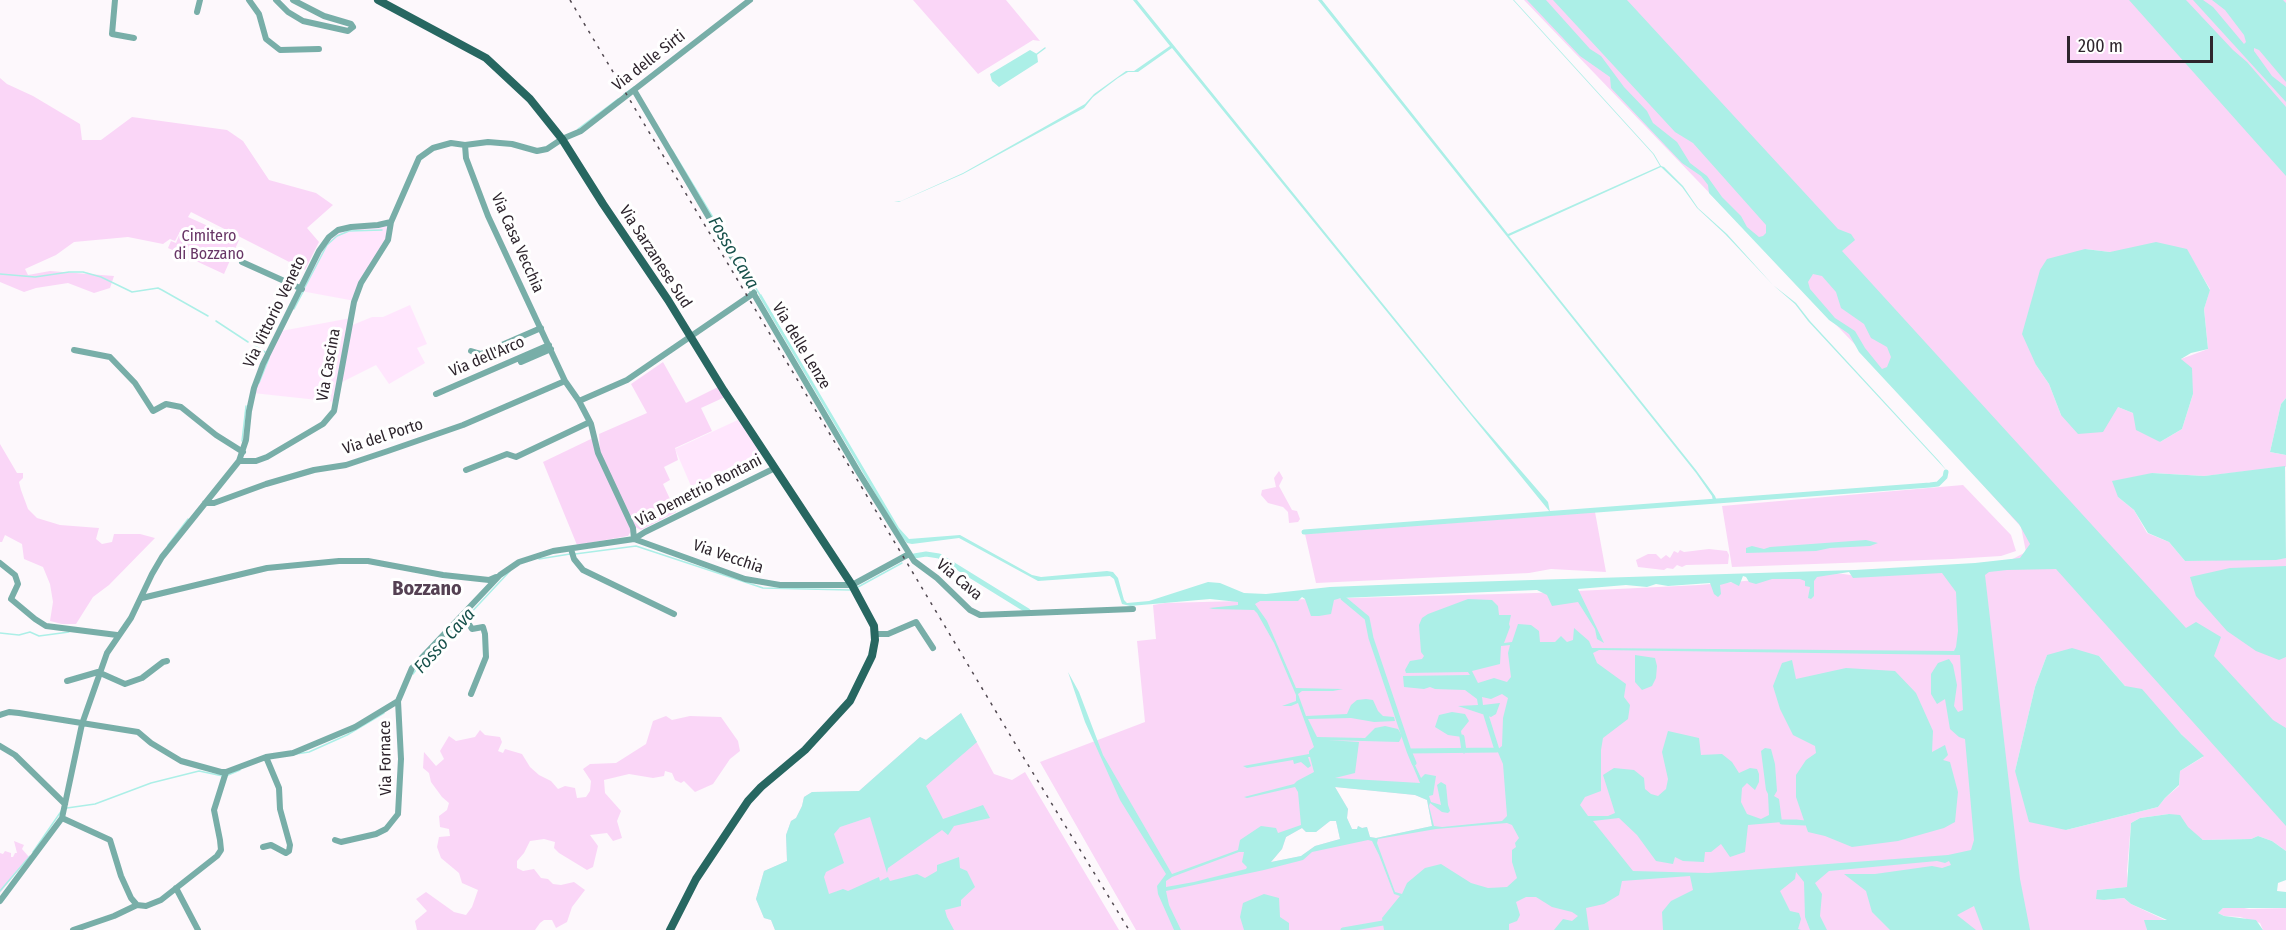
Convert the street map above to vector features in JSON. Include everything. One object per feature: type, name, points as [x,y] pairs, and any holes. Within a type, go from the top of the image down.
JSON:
[{"type":"main road","name":"Via Sarzanese Sud","points":[[378,0],[486,58],[530,99],[562,139],[854,587],[871,617],[875,634]]},
{"type":"main road","points":[[670,930],[696,879],[748,801],[805,750],[850,701],[872,656],[875,634]]},
{"type":"street","points":[[115,0],[112,34],[134,38]]},
{"type":"street","points":[[197,12],[200,0]]},
{"type":"street","points":[[249,0],[260,14],[266,39],[274,46],[288,51],[319,49]]},
{"type":"street","points":[[276,0],[288,12],[303,21],[348,31],[353,27],[351,24],[324,16],[293,0]]},
{"type":"street","name":"Via delle Sirti","points":[[562,139],[593,123],[750,0]]},
{"type":"street","name":"Via delle Lenze","points":[[635,88],[859,473],[909,554]]},
{"type":"street","points":[[391,222],[419,158],[433,148],[451,143],[465,145],[488,142],[537,151],[547,149],[562,139]]},
{"type":"street","name":"Via Casa Vecchia","points":[[465,145],[466,158],[488,216],[565,381],[590,422],[598,453],[633,528],[634,539]]},
{"type":"street","name":"Via Vittorio Veneto","points":[[64,810],[82,724],[107,653],[117,635],[131,618],[162,557],[239,461],[243,452],[254,388],[263,364],[319,251],[338,230],[391,222]]},
{"type":"street","name":"Via Cascina","points":[[239,461],[256,461],[267,457],[323,424],[334,411],[352,308],[361,283],[388,240],[391,222]]},
{"type":"street","points":[[242,262],[302,289]]},
{"type":"street","points":[[579,401],[627,380],[754,293]]},
{"type":"street","points":[[471,351],[481,354],[541,328]]},
{"type":"street","points":[[498,371],[550,347]]},
{"type":"street","name":"Via dell'Arco","points":[[436,394],[550,347]]},
{"type":"street","points":[[74,350],[110,357],[135,383],[153,411],[166,404],[181,407],[216,435],[243,452]]},
{"type":"street","name":"Via del Porto","points":[[205,502],[214,503],[243,490],[314,470],[346,465],[382,453],[463,425],[565,381]]},
{"type":"street","points":[[466,470],[507,454],[516,458],[590,422]]},
{"type":"street","name":"Via Demetrio Rontani","points":[[398,702],[412,668],[466,618],[500,575],[519,562],[533,556],[571,552],[634,539],[775,468]]},
{"type":"street","name":"Via Vecchia","points":[[634,539],[759,584],[854,587]]},
{"type":"street","points":[[571,552],[583,570],[591,575],[674,614]]},
{"type":"street","points":[[854,587],[909,554]]},
{"type":"street","name":"Via Cava","points":[[909,554],[970,610],[980,615],[1133,609]]},
{"type":"street","points":[[142,598],[267,568],[339,561],[368,561],[443,575],[489,580],[500,575]]},
{"type":"street","points":[[0,563],[15,575],[18,584],[11,598],[35,620],[46,626],[117,635]]},
{"type":"street","points":[[466,618],[472,629],[483,627],[485,634],[486,657],[471,694]]},
{"type":"street","points":[[875,634],[888,634],[916,622],[933,648]]},
{"type":"street","points":[[67,681],[100,672],[125,684],[142,678],[167,661]]},
{"type":"street","points":[[1,716],[9,712],[20,713],[138,732],[151,743],[181,761],[225,775],[322,742],[355,727],[398,702]]},
{"type":"street","name":"Via Fornace","points":[[335,840],[338,842],[376,834],[387,829],[398,814],[401,759],[398,702]]},
{"type":"street","points":[[0,746],[15,755],[64,810],[110,840],[121,876],[131,898],[137,905]]},
{"type":"street","points":[[262,847],[271,845],[286,853],[290,845],[280,809],[279,788],[267,759]]},
{"type":"street","points":[[73,930],[114,916],[137,905],[146,906],[161,900],[219,854],[220,840],[214,810],[225,775]]},
{"type":"street","points":[[0,901],[64,810]]},
{"type":"street","points":[[176,888],[198,930]]},
{"type":"shaded area","points":[[1133,0],[1137,0],[1472,414],[1548,502],[1550,512],[1172,48],[1138,72],[1128,72],[1118,78],[1093,97],[1084,108],[963,174],[899,202],[894,202],[963,173],[1085,104],[1094,94],[1126,71],[1134,71],[1170,46]]},
{"type":"shaded area","points":[[1318,0],[1322,0],[1508,234],[1660,166],[1653,154],[1514,0],[1654,154],[1661,166],[1683,186],[1698,208],[1727,234],[1773,285],[1697,208],[1682,187],[1661,167],[1509,236],[1696,470],[1717,501],[1713,501],[1696,473]]},
{"type":"shaded area","points":[[1527,0],[1546,0],[1590,49],[1601,56],[1624,87],[1647,111],[1653,123],[1677,142],[1690,163],[1707,176],[1722,197],[1741,216],[1747,227],[1759,237],[1763,236],[1766,233],[1766,225],[1693,143],[1675,132],[1553,0],[1627,0],[1838,229],[1851,234],[1855,240],[1842,251],[2186,628],[2196,622],[2221,637],[2214,656],[2273,720],[2286,728],[2286,826],[2056,569],[2007,570],[1989,572],[1985,575],[2020,879],[2030,930],[1983,930],[1974,906],[1957,915],[1976,930],[1890,930],[1872,912],[1866,891],[1844,874],[1875,874],[1932,866],[1942,868],[1951,865],[1949,861],[1945,863],[1937,861],[1829,871],[1815,883],[1822,894],[1820,916],[1827,930],[1810,930],[1805,917],[1804,882],[1796,872],[1795,879],[1780,891],[1790,911],[1799,913],[1801,919],[1798,929],[1801,930],[1663,930],[1662,912],[1671,901],[1693,890],[1690,876],[1622,881],[1619,895],[1604,904],[1586,908],[1589,930],[1554,930],[1563,919],[1572,921],[1578,916],[1572,912],[1552,907],[1536,897],[1526,897],[1516,902],[1520,915],[1517,921],[1509,924],[1509,930],[1384,930],[1382,918],[1400,896],[1394,894],[1379,855],[1372,841],[1368,840],[1312,852],[1303,860],[1264,870],[1166,891],[1169,905],[1181,930],[1174,930],[1158,894],[1157,886],[1166,874],[1120,800],[1085,722],[1068,672],[1079,692],[1103,755],[1172,874],[1238,850],[1240,840],[1261,826],[1276,828],[1278,833],[1301,825],[1298,792],[1295,787],[1244,797],[1294,784],[1314,772],[1310,757],[1308,757],[1311,766],[1308,768],[1301,762],[1294,764],[1293,760],[1247,768],[1243,766],[1309,754],[1314,747],[1298,703],[1282,706],[1296,701],[1296,695],[1274,643],[1257,613],[1254,610],[1209,608],[1238,605],[1238,602],[1210,599],[1130,606],[1122,604],[1114,579],[1110,576],[1038,581],[959,538],[907,543],[899,534],[759,296],[761,294],[899,528],[909,539],[960,535],[1032,575],[1041,577],[1113,572],[1118,578],[1124,600],[1127,603],[1149,601],[1208,582],[1220,583],[1244,593],[1266,594],[1330,587],[1403,584],[1855,570],[2020,558],[2030,544],[2019,524],[1859,352],[1849,334],[1829,320],[1709,193],[1708,185],[1701,176],[1682,163],[1611,88],[1610,77],[1580,56]],"holes":[[[1813,274],[1822,276],[1836,292],[1841,308],[1864,324],[1871,338],[1887,347],[1891,357],[1887,367],[1882,369],[1855,331],[1835,318],[1810,289],[1808,282]],[[1849,572],[1853,578],[1942,573],[1956,592],[1958,631],[1956,647],[1954,651],[1592,648],[1589,641],[1574,628],[1573,640],[1567,642],[1561,636],[1555,642],[1540,642],[1539,631],[1531,625],[1518,624],[1512,642],[1504,643],[1510,627],[1511,615],[1499,615],[1498,606],[1492,600],[1468,599],[1428,614],[1422,618],[1419,625],[1421,652],[1424,656],[1422,659],[1410,661],[1405,670],[1406,673],[1468,672],[1470,675],[1403,676],[1404,687],[1465,690],[1477,699],[1478,705],[1458,706],[1491,717],[1496,714],[1500,703],[1483,705],[1482,697],[1491,699],[1502,694],[1508,698],[1503,718],[1502,746],[1497,750],[1503,764],[1507,816],[1502,821],[1442,827],[1434,826],[1429,806],[1430,803],[1442,812],[1450,811],[1446,785],[1441,782],[1437,785],[1441,805],[1431,802],[1429,796],[1433,795],[1436,776],[1425,774],[1421,778],[1414,763],[1412,764],[1420,783],[1335,778],[1355,773],[1359,742],[1328,740],[1399,742],[1402,736],[1398,729],[1385,726],[1375,728],[1365,738],[1317,737],[1308,719],[1351,718],[1374,722],[1395,721],[1394,717],[1383,716],[1373,700],[1366,699],[1357,700],[1351,705],[1347,714],[1306,716],[1298,694],[1302,691],[1343,689],[1296,688],[1267,621],[1255,604],[1260,601],[1298,601],[1302,597],[1305,599],[1311,616],[1319,616],[1331,614],[1334,600],[1341,598],[1537,590],[1547,595],[1552,606],[1578,602],[1595,629],[1597,639],[1604,643],[1578,589],[1626,585],[1647,587],[1656,584],[1668,586],[1710,583],[1714,594],[1718,597],[1721,594],[1720,585],[1731,582],[1739,586],[1743,576],[1749,582],[1756,584],[1772,579],[1800,579],[1805,581],[1805,586],[1810,587],[1808,598],[1811,599],[1814,596],[1814,581],[1817,577]],[[1510,645],[1508,653],[1511,677],[1507,682],[1494,678],[1478,683],[1472,671],[1500,664],[1501,646]],[[1599,650],[1960,655],[1963,710],[1958,712],[1954,706],[1957,685],[1953,665],[1949,659],[1938,663],[1931,674],[1931,694],[1937,704],[1945,699],[1950,729],[1965,739],[1974,840],[1971,850],[1948,855],[1708,873],[1633,871],[1593,821],[1619,818],[1637,835],[1656,861],[1673,864],[1675,857],[1683,861],[1704,862],[1705,852],[1711,852],[1721,844],[1730,857],[1745,852],[1748,825],[1782,822],[1779,799],[1774,796],[1777,791],[1775,764],[1771,749],[1765,748],[1761,751],[1769,815],[1761,819],[1747,814],[1741,802],[1742,788],[1747,783],[1755,790],[1759,782],[1757,769],[1750,768],[1739,773],[1732,762],[1722,754],[1701,755],[1699,738],[1668,731],[1662,752],[1668,779],[1666,789],[1658,796],[1651,794],[1645,789],[1644,778],[1634,770],[1614,768],[1603,775],[1615,813],[1608,816],[1588,816],[1580,805],[1585,797],[1601,791],[1603,738],[1628,719],[1630,705],[1624,697],[1626,684],[1597,663],[1593,653]],[[1335,787],[1415,795],[1427,800],[1432,826],[1376,838],[1370,837],[1367,827],[1358,826],[1357,829],[1352,829],[1347,818],[1348,809]],[[1330,821],[1336,821],[1340,839],[1315,846],[1301,856],[1271,862],[1282,849],[1286,837],[1302,828],[1306,832],[1316,832]],[[1507,823],[1512,825],[1519,838],[1515,843],[1516,847],[1512,850],[1512,862],[1517,878],[1507,887],[1488,888],[1471,883],[1441,864],[1425,868],[1407,883],[1402,894],[1395,892],[1377,843],[1378,839],[1436,829]],[[1239,852],[1244,852],[1242,862],[1247,867],[1246,869],[1166,887],[1166,881]]]},
{"type":"shaded area","points":[[2129,0],[2186,0],[2247,62],[2286,107],[2286,176]]},
{"type":"shaded area","points":[[2193,0],[2203,0],[2213,7],[2244,44],[2246,42],[2244,35],[2225,10],[2212,0],[2283,0],[2286,3],[2286,82],[2259,50],[2254,48],[2254,51],[2272,76],[2286,87],[2286,102]]},
{"type":"shaded area","points":[[1030,50],[1037,54],[1038,62],[999,87],[992,81],[990,74]]},
{"type":"shaded area","points":[[391,222],[388,240],[361,283],[355,301],[301,291],[319,251],[338,230]]},
{"type":"shaded area","points":[[2156,242],[2187,249],[2210,290],[2204,309],[2208,349],[2191,353],[2181,359],[2192,368],[2193,394],[2182,429],[2160,442],[2136,430],[2133,413],[2118,407],[2103,432],[2078,434],[2061,415],[2049,384],[2036,365],[2022,334],[2040,270],[2047,259],[2085,249],[2110,252]]},
{"type":"shaded area","points":[[1773,285],[1796,303],[1947,471],[1808,321],[1795,304]]},
{"type":"shaded area","points":[[410,305],[427,344],[417,348],[425,363],[389,384],[376,365],[340,383],[336,402],[253,393],[281,331],[351,318],[350,326],[372,317],[383,317]]},
{"type":"shaded area","points":[[2286,398],[2286,455],[2270,452],[2281,404]]},
{"type":"shaded area","points":[[740,419],[762,453],[691,486],[675,449]]},
{"type":"shaded area","points":[[2285,466],[2286,558],[2276,560],[2185,561],[2169,542],[2148,533],[2134,510],[2118,497],[2112,481],[2152,473],[2204,476]]},
{"type":"shaded area","points":[[1866,540],[1878,543],[1870,546],[1816,551],[1746,553],[1746,548],[1752,546],[1764,549]]},
{"type":"shaded area","points":[[2286,566],[2286,657],[2279,660],[2256,651],[2227,631],[2196,596],[2190,577],[2230,568]]},
{"type":"shaded area","points":[[2072,648],[2099,656],[2125,686],[2142,689],[2181,734],[2204,756],[2180,771],[2179,785],[2158,807],[2066,830],[2029,822],[2015,771],[2035,687],[2047,655]]},
{"type":"shaded area","points":[[1635,655],[1655,658],[1657,666],[1656,678],[1652,686],[1642,690],[1635,682]]},
{"type":"shaded area","points":[[1792,660],[1796,679],[1846,668],[1895,671],[1916,693],[1933,731],[1932,752],[1945,745],[1948,755],[1943,760],[1950,762],[1958,792],[1955,822],[1944,828],[1898,841],[1852,847],[1808,832],[1796,797],[1796,775],[1806,760],[1816,753],[1815,746],[1793,735],[1780,709],[1773,686],[1782,663]]},
{"type":"shaded area","points":[[1452,712],[1465,714],[1469,721],[1461,731],[1462,737],[1448,735],[1435,727],[1439,715]]},
{"type":"shaded area","points":[[961,713],[977,742],[926,786],[943,819],[983,805],[990,818],[954,826],[948,835],[942,830],[888,868],[887,873],[870,817],[840,827],[834,834],[844,863],[826,872],[824,877],[829,894],[843,889],[848,891],[879,877],[880,881],[888,877],[890,881],[917,874],[925,878],[937,871],[937,865],[959,857],[960,868],[967,871],[975,887],[961,900],[961,906],[945,910],[954,930],[775,930],[771,920],[764,918],[756,899],[764,871],[787,861],[786,835],[791,821],[796,818],[802,806],[804,797],[812,792],[859,791],[920,737],[926,740]]},
{"type":"shaded area","points":[[2169,814],[2180,815],[2188,827],[2203,840],[2251,839],[2258,836],[2272,841],[2286,851],[2286,880],[2278,883],[2277,891],[2286,892],[2286,908],[2223,908],[2218,913],[2224,916],[2256,920],[2263,930],[2147,930],[2144,920],[2167,920],[2131,904],[2124,898],[2096,899],[2097,890],[2127,887],[2131,823],[2140,818]]},
{"type":"shaded area","points":[[1264,894],[1279,898],[1280,917],[1289,923],[1289,930],[1244,930],[1240,917],[1243,903]]},
{"type":"green space","points":[[913,0],[1006,0],[1040,41],[1033,40],[978,74]]},
{"type":"green space","points":[[1524,0],[2286,0],[2286,398],[2281,404],[2270,452],[2286,455],[2286,467],[2204,476],[2152,473],[2118,497],[2134,510],[2147,533],[2169,542],[2185,561],[2286,558],[2286,851],[2272,841],[2258,836],[2251,839],[2203,840],[2169,814],[2140,818],[2131,823],[2128,887],[2097,890],[2104,900],[2124,898],[2131,904],[2167,921],[2145,920],[2147,930],[1136,930],[1040,762],[1145,722],[1137,641],[1156,639],[1153,605],[1536,593],[1699,585],[1836,573],[1858,576],[2001,565],[2026,552],[2021,527],[1866,356]],"holes":[[[2085,249],[2110,252],[2186,249],[2210,289],[2204,309],[2208,349],[2181,359],[2193,394],[2182,429],[2160,442],[2133,413],[2118,407],[2061,415],[2049,384],[2036,365]],[[2047,655],[2099,656],[2125,686],[2181,734],[2203,757],[2180,771],[2179,786],[2158,807],[2066,830],[2015,771],[2035,687]],[[1335,787],[1415,795],[1427,800],[1432,826],[1376,838],[1370,837],[1367,827],[1358,826],[1357,829],[1352,829],[1347,818],[1348,809]],[[1330,821],[1336,821],[1340,839],[1315,846],[1301,856],[1271,862],[1282,849],[1286,837],[1302,828],[1306,832],[1316,832]]]},
{"type":"green space","name":"Cimitero di Bozzano","points":[[0,78],[80,124],[82,140],[101,140],[132,117],[227,130],[243,141],[269,180],[316,193],[333,205],[307,228],[319,242],[305,270],[191,212],[188,217],[239,240],[224,274],[168,248],[171,241],[176,243],[182,228],[175,241],[170,239],[163,244],[128,237],[74,242],[56,255],[25,269],[28,275],[50,271],[114,276],[110,288],[94,293],[68,283],[24,292],[0,282]]},
{"type":"green space","points":[[663,362],[686,403],[718,387],[725,397],[701,408],[712,431],[675,448],[678,460],[664,467],[670,480],[663,484],[676,512],[641,530],[635,527],[600,453],[599,434],[647,413],[631,384]]},
{"type":"green space","points":[[593,438],[631,531],[628,536],[577,545],[543,462]]},
{"type":"green space","points":[[0,444],[17,473],[23,473],[23,478],[19,482],[21,490],[28,509],[37,518],[60,525],[99,528],[96,539],[102,544],[112,542],[114,534],[140,534],[155,538],[109,585],[93,597],[76,624],[50,621],[53,602],[50,584],[43,567],[24,559],[22,544],[5,535],[0,542]]},
{"type":"green space","points":[[1279,471],[1283,478],[1279,486],[1292,510],[1297,511],[1300,519],[1298,522],[1289,523],[1288,512],[1283,507],[1268,503],[1261,495],[1262,490],[1276,487],[1274,478]]},
{"type":"green space","points":[[1963,485],[2011,535],[2016,551],[2001,556],[1952,559],[1732,567],[1722,506]]},
{"type":"green space","points":[[1595,512],[1606,572],[1551,569],[1529,573],[1316,583],[1305,534]]},
{"type":"green space","points":[[1709,549],[1727,551],[1728,564],[1682,567],[1677,565],[1673,569],[1664,570],[1638,567],[1636,560],[1648,554],[1656,554],[1661,559],[1666,555],[1670,558],[1674,551],[1678,553],[1680,550],[1684,552]]},
{"type":"green space","points":[[961,713],[994,774],[1012,780],[1025,772],[1119,930],[775,930],[771,920],[764,918],[756,899],[764,871],[787,861],[786,835],[791,821],[796,818],[802,806],[804,797],[812,792],[859,791],[920,737],[926,740]]},
{"type":"green space","points":[[666,716],[672,720],[690,716],[721,717],[738,741],[740,751],[730,759],[713,784],[695,792],[684,781],[681,783],[675,780],[672,773],[665,771],[664,776],[653,778],[629,774],[604,780],[605,793],[621,811],[617,821],[622,838],[613,841],[607,833],[590,835],[598,846],[593,867],[587,870],[559,853],[554,848],[555,842],[544,839],[530,841],[517,861],[517,868],[523,871],[534,869],[541,878],[548,879],[553,884],[574,882],[585,890],[572,907],[567,922],[556,928],[552,920],[544,920],[535,930],[417,930],[415,921],[427,911],[416,899],[426,892],[454,912],[466,915],[472,907],[478,890],[462,883],[459,873],[441,858],[437,847],[439,837],[450,836],[449,829],[440,827],[439,816],[447,810],[449,803],[442,797],[431,782],[429,773],[423,768],[424,752],[436,766],[444,759],[440,751],[449,736],[456,741],[475,737],[480,730],[485,735],[500,737],[502,742],[498,751],[503,753],[505,749],[522,754],[530,767],[551,781],[558,789],[565,786],[575,788],[577,798],[586,797],[590,791],[591,781],[583,769],[590,764],[616,763],[646,744],[653,721]]},
{"type":"green space","points":[[14,841],[24,845],[22,849],[29,857],[0,893],[0,853],[3,854],[5,851],[11,853],[13,857],[17,853]]},
{"type":"green space","points":[[2223,908],[2286,908],[2286,930],[2263,930],[2260,923],[2218,913]]},
{"type":"waterway","points":[[1037,54],[1045,48]]},
{"type":"waterway","name":"Fosso Cava","points":[[624,94],[634,87]]},
{"type":"waterway","name":"Fosso Cava","points":[[578,129],[618,99]]},
{"type":"waterway","name":"Fosso Cava","points":[[672,150],[760,295]]},
{"type":"waterway","name":"Fosso Cava","points":[[305,287],[327,245],[337,236],[349,231],[382,230]]},
{"type":"waterway","points":[[0,274],[35,277],[83,272],[101,277],[132,292],[158,288],[208,316]]},
{"type":"waterway","name":"Fosso Cava","points":[[294,309],[303,292]]},
{"type":"waterway","points":[[216,321],[248,342]]},
{"type":"waterway","points":[[255,346],[265,352]]},
{"type":"waterway","points":[[259,383],[269,358]]},
{"type":"waterway","points":[[242,441],[246,406]]},
{"type":"waterway","points":[[1304,532],[1930,485],[1938,484],[1945,477],[1946,472]]},
{"type":"waterway","points":[[168,545],[188,519]]},
{"type":"waterway","name":"Fosso Cava","points":[[575,554],[636,546],[763,588],[850,590]]},
{"type":"waterway","name":"Fosso Cava","points":[[539,559],[570,554]]},
{"type":"waterway","points":[[914,556],[926,554],[939,556],[1028,611]]},
{"type":"waterway","name":"Fosso Cava","points":[[858,587],[902,563]]},
{"type":"waterway","name":"Fosso Cava","points":[[466,618],[510,571]]},
{"type":"waterway","points":[[1343,598],[1367,618],[1371,638],[1409,751],[1497,750],[1486,715]]},
{"type":"waterway","name":"Fosso Cava","points":[[426,658],[463,621]]},
{"type":"waterway","points":[[0,633],[19,635],[30,632],[39,636],[69,632]]},
{"type":"waterway","name":"Fosso Cava","points":[[413,674],[422,661]]},
{"type":"waterway","name":"Fosso Cava","points":[[296,754],[309,752],[347,735],[384,713]]},
{"type":"waterway","points":[[1462,737],[1464,751]]},
{"type":"waterway","points":[[1409,751],[1414,763]]},
{"type":"waterway","name":"Fosso Cava","points":[[228,775],[240,770]]},
{"type":"waterway","name":"Fosso Cava","points":[[67,808],[95,804],[151,783],[199,771],[223,776]]},
{"type":"waterway","name":"Fosso Cava","points":[[33,852],[62,810]]},
{"type":"waterway","points":[[1782,822],[1796,822],[1805,823],[1782,822]]},
{"type":"waterway","name":"Fosso Cava","points":[[0,891],[30,856]]},
{"type":"waterway","points":[[1343,930],[1383,923]]},
{"type":"railway","points":[[570,0],[1129,930]]},
{"type":"district","name":"Bozzano","points":[[427,589]]}]
